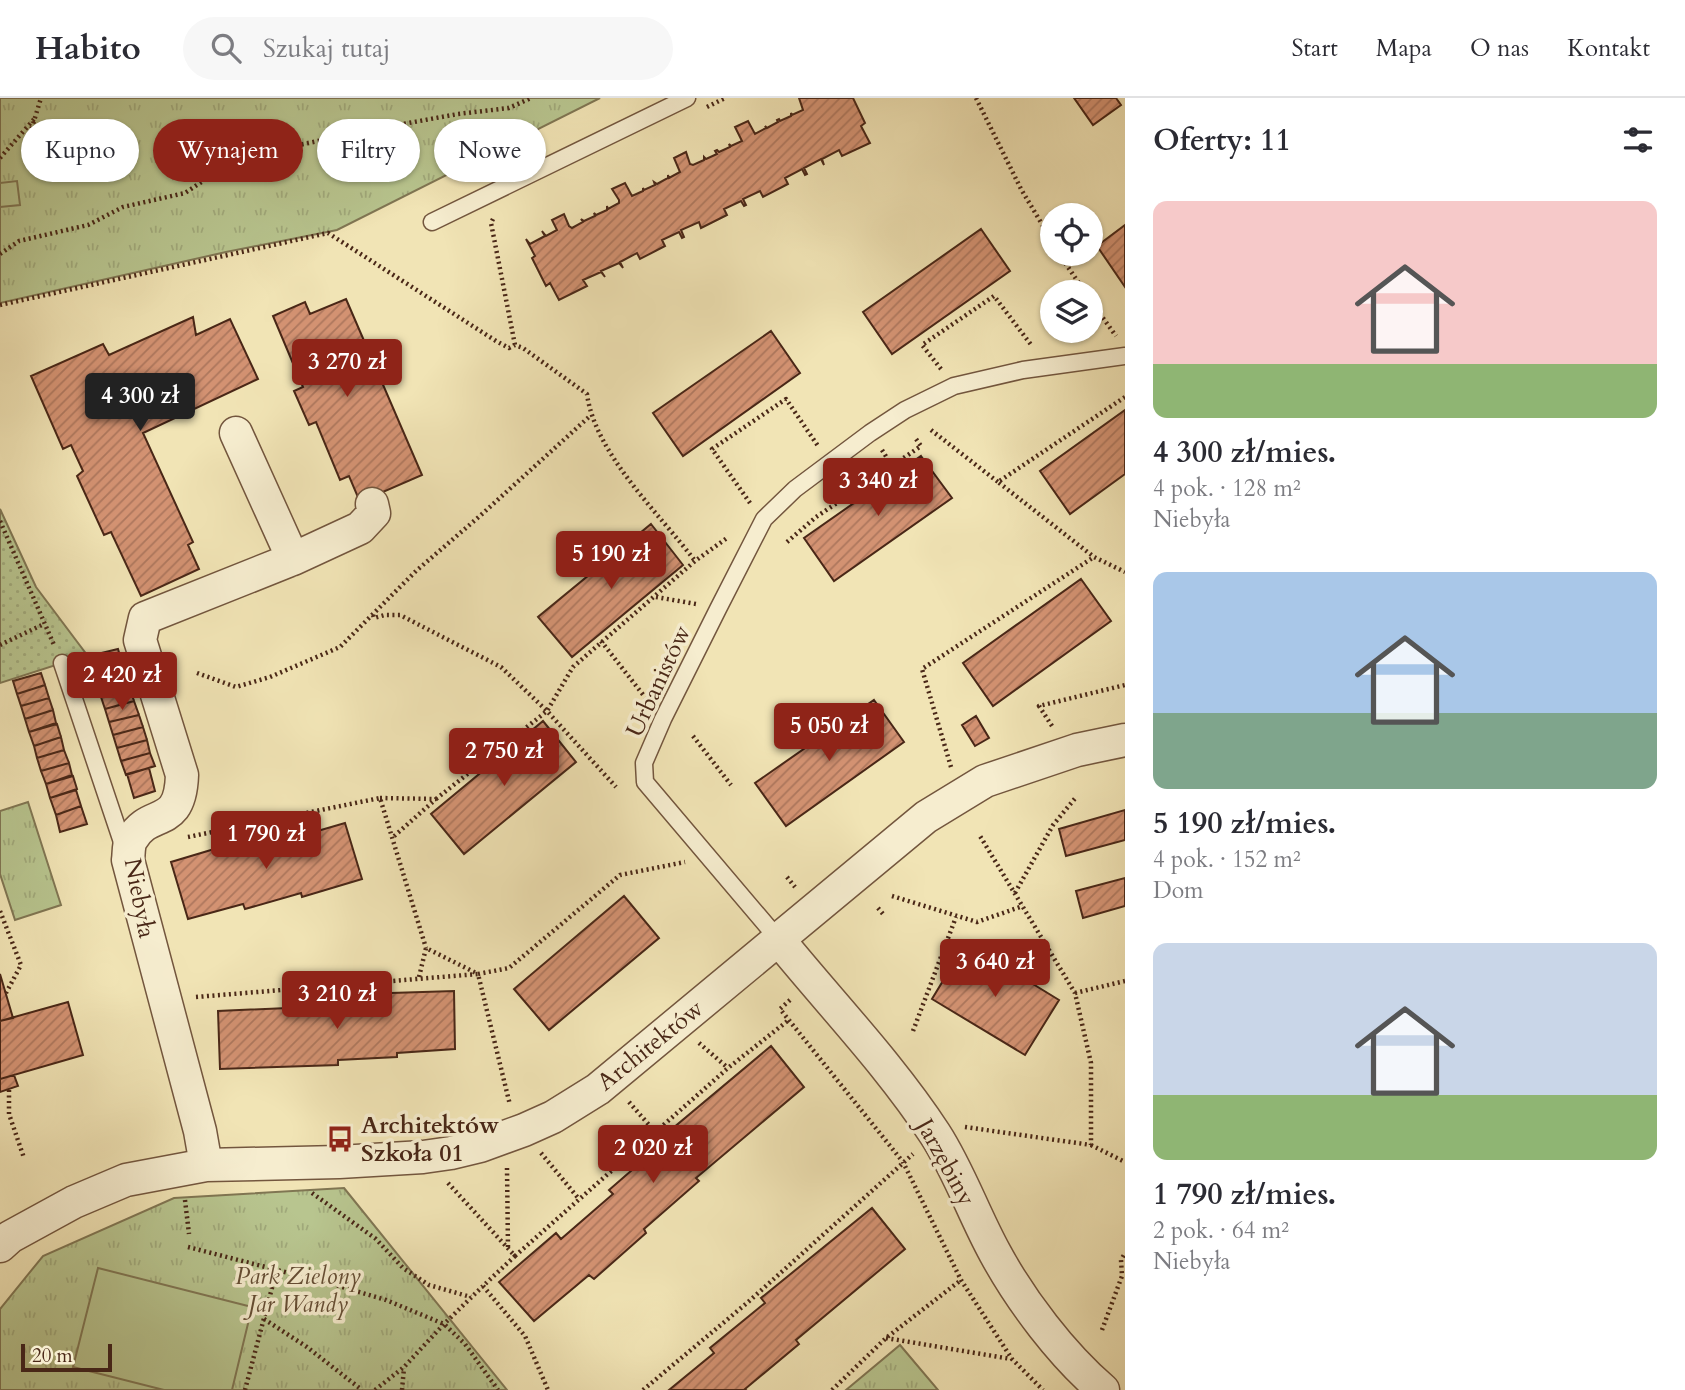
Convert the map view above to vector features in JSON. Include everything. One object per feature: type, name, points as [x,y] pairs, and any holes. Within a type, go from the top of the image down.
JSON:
[{"type":"street","points":[[236,433],[293,559],[360,528],[374,513],[372,504]]},
{"type":"street","name":"Niebyła","points":[[205,1165],[200,1131],[128,860],[131,840],[142,826],[170,813],[182,795],[183,775],[140,640],[145,618],[293,559]]},
{"type":"street","name":"Architektów","points":[[0,1246],[10,1237],[74,1202],[126,1180],[205,1165],[423,1157],[480,1146],[514,1135],[554,1117],[598,1089],[926,817],[985,781],[1077,750],[1125,740]]},
{"type":"street","name":"Jarzębiny","points":[[779,940],[893,1076],[936,1136],[995,1254],[1029,1307],[1088,1377],[1103,1390]]},
{"type":"lane","points":[[432,222],[687,98]]},
{"type":"lane","name":"Urbanistów","points":[[779,940],[645,782],[644,763],[663,719],[764,519],[794,489],[870,433],[905,410],[954,386],[1023,370],[1125,356]]},
{"type":"lane","points":[[62,663],[128,860]]},
{"type":"path","points":[[0,158],[35,118],[41,98]]},
{"type":"path","points":[[0,254],[19,241],[88,225],[123,207],[185,193],[224,167],[285,148],[383,127],[509,108],[531,98]]},
{"type":"path","points":[[976,98],[1021,190],[1040,221]]},
{"type":"path","points":[[0,305],[328,233],[496,341],[509,348],[515,345]]},
{"type":"path","points":[[496,242],[515,345],[550,366],[587,394],[590,416],[596,430],[630,480],[695,561]]},
{"type":"path","points":[[954,386],[922,345],[994,296],[1048,368]]},
{"type":"path","points":[[1103,319],[1118,340]]},
{"type":"path","points":[[998,482],[1125,397]]},
{"type":"path","points":[[764,519],[712,449],[786,399],[829,463]]},
{"type":"path","points":[[197,673],[236,687],[270,677],[340,648],[431,557],[590,416]]},
{"type":"path","points":[[930,430],[1094,557],[1125,572]]},
{"type":"path","points":[[870,433],[892,466]]},
{"type":"path","points":[[787,542],[816,517],[921,446],[916,439]]},
{"type":"path","points":[[0,521],[62,663]]},
{"type":"path","points":[[392,838],[436,799],[547,711],[573,667],[695,561],[729,537]]},
{"type":"path","points":[[954,774],[922,669],[1094,557]]},
{"type":"path","points":[[655,597],[718,608]]},
{"type":"path","points":[[373,614],[374,618],[400,615],[501,667],[547,711],[616,787]]},
{"type":"path","points":[[0,645],[44,624]]},
{"type":"path","points":[[601,641],[663,719]]},
{"type":"path","points":[[1057,734],[1040,706],[1125,685]]},
{"type":"path","points":[[693,736],[731,785]]},
{"type":"path","points":[[1015,893],[1053,825],[1077,796]]},
{"type":"path","points":[[186,838],[380,798],[436,799]]},
{"type":"path","points":[[380,798],[426,948],[419,977]]},
{"type":"path","points":[[980,836],[1075,993],[1091,1063],[1091,1145]]},
{"type":"path","points":[[185,998],[478,974],[509,968],[620,875],[696,860]]},
{"type":"path","points":[[892,896],[977,922],[1016,911],[1023,906]]},
{"type":"path","points":[[878,908],[883,914]]},
{"type":"path","points":[[0,911],[21,965],[6,993]]},
{"type":"path","points":[[913,1031],[956,917]]},
{"type":"path","points":[[426,948],[478,974],[510,1103]]},
{"type":"path","points":[[1075,993],[1125,981]]},
{"type":"path","points":[[780,1009],[902,1162],[961,1280],[1012,1359],[1043,1390]]},
{"type":"path","points":[[375,1390],[404,1367],[471,1297],[515,1256],[728,1068],[790,1019]]},
{"type":"path","points":[[693,1038],[728,1068]]},
{"type":"path","points":[[9,1090],[9,1114],[24,1158]]},
{"type":"path","points":[[623,1095],[656,1133]]},
{"type":"path","points":[[991,1130],[1091,1145],[1125,1162]]},
{"type":"path","points":[[643,1390],[747,1303],[902,1162],[936,1136]]},
{"type":"path","points":[[536,1147],[579,1199]]},
{"type":"path","points":[[507,1157],[508,1249]]},
{"type":"path","points":[[445,1180],[515,1256]]},
{"type":"path","points":[[184,1191],[189,1234]]},
{"type":"path","points":[[311,1192],[376,1238],[403,1268],[429,1285],[471,1297]]},
{"type":"path","points":[[188,1247],[386,1300],[444,1324],[465,1344],[498,1390]]},
{"type":"path","points":[[1101,1330],[1122,1276],[1121,1260],[1125,1253]]},
{"type":"path","points":[[245,1390],[277,1269]]},
{"type":"path","points":[[832,1390],[886,1338],[961,1280]]},
{"type":"path","points":[[483,1286],[526,1336],[548,1390]]},
{"type":"path","points":[[264,1319],[307,1347],[362,1390]]},
{"type":"path","points":[[886,1338],[1012,1359]]},
{"type":"path","points":[[402,1390],[404,1367]]},
{"type":"green space","points":[[0,98],[600,98],[546,125],[546,119],[434,119],[434,181],[337,230],[0,303]]},
{"type":"green space","points":[[17,181],[20,205],[0,207],[0,183]]},
{"type":"green space","points":[[0,509],[36,587],[87,655],[0,683]]},
{"type":"green space","points":[[28,802],[61,905],[15,920],[0,874],[0,811]]},
{"type":"green space","name":"Park Zielony Jar Wandy","points":[[344,1188],[507,1390],[0,1390],[0,1309],[43,1256],[174,1198]]},
{"type":"green space","points":[[98,1268],[252,1307],[232,1390],[164,1390],[73,1367]]},
{"type":"green space","points":[[900,1345],[938,1390],[846,1390]]},
{"type":"building","points":[[799,98],[853,98],[865,123],[861,126],[870,143],[842,156],[839,150],[822,159],[824,165],[821,159],[804,168],[807,174],[805,175],[802,169],[785,178],[788,184],[763,197],[760,191],[743,199],[746,205],[741,201],[724,209],[727,215],[701,228],[699,222],[681,230],[684,237],[682,238],[679,232],[662,240],[665,246],[640,259],[637,253],[620,262],[623,268],[619,263],[601,271],[605,277],[601,272],[583,280],[587,286],[559,300],[550,283],[546,286],[526,239],[530,244],[545,236],[542,231],[546,236],[557,230],[552,220],[564,214],[572,228],[583,222],[581,219],[584,221],[595,216],[594,213],[596,215],[607,210],[607,206],[608,209],[619,203],[612,189],[625,183],[632,196],[643,191],[643,188],[644,190],[655,185],[654,182],[657,184],[668,178],[668,175],[669,178],[680,172],[674,158],[686,152],[690,164],[693,165],[704,160],[704,157],[706,159],[717,154],[717,150],[719,152],[730,147],[729,144],[731,146],[742,141],[735,127],[748,121],[755,134],[779,119],[780,121],[791,116],[791,113],[792,115],[803,110]]},
{"type":"building","points":[[1074,98],[1116,98],[1121,105],[1093,125]]},
{"type":"building","points":[[1125,225],[1125,287],[1103,255],[1103,242]]},
{"type":"building","points":[[981,229],[1010,271],[892,354],[863,312]]},
{"type":"building","points":[[346,299],[422,475],[360,502],[349,476],[340,480],[316,422],[309,425],[294,391],[303,387],[273,316],[305,302],[310,314]]},
{"type":"building","points":[[193,317],[196,335],[230,319],[258,379],[143,433],[193,542],[188,545],[199,569],[141,596],[111,532],[104,535],[77,476],[83,471],[71,445],[63,449],[31,376],[103,344],[109,355]]},
{"type":"building","points":[[771,331],[800,373],[683,456],[653,413]]},
{"type":"building","points":[[1125,410],[1125,474],[1070,514],[1040,471]]},
{"type":"building","points":[[921,456],[952,498],[834,581],[804,538]]},
{"type":"building","points":[[651,524],[683,565],[572,657],[538,617]]},
{"type":"building","points":[[1081,579],[1111,621],[993,706],[963,663]]},
{"type":"building","points":[[118,649],[122,663],[93,670],[89,656]]},
{"type":"building","points":[[122,663],[126,676],[97,684],[93,670]]},
{"type":"building","points":[[41,673],[45,685],[17,694],[13,681]]},
{"type":"building","points":[[126,676],[130,689],[101,697],[97,684]]},
{"type":"building","points":[[45,685],[49,698],[21,706],[17,694]]},
{"type":"building","points":[[130,689],[134,701],[105,709],[101,697]]},
{"type":"building","points":[[49,698],[53,710],[25,719],[21,706]]},
{"type":"building","points":[[874,700],[904,742],[786,826],[755,783]]},
{"type":"building","points":[[134,701],[139,715],[109,722],[105,709]]},
{"type":"building","points":[[53,710],[56,723],[29,732],[25,719]]},
{"type":"building","points":[[139,715],[143,727],[113,735],[109,722]]},
{"type":"building","points":[[976,716],[989,738],[975,746],[962,725]]},
{"type":"building","points":[[543,721],[576,762],[464,854],[431,814]]},
{"type":"building","points":[[57,724],[61,737],[34,746],[29,732]]},
{"type":"building","points":[[143,727],[147,740],[117,748],[113,735]]},
{"type":"building","points":[[61,737],[64,750],[37,758],[34,746]]},
{"type":"building","points":[[147,740],[150,753],[121,761],[117,748]]},
{"type":"building","points":[[64,750],[69,763],[41,771],[37,758]]},
{"type":"building","points":[[150,753],[155,766],[126,775],[121,761]]},
{"type":"building","points":[[69,763],[72,775],[46,784],[41,771]]},
{"type":"building","points":[[149,768],[155,791],[134,798],[127,774]]},
{"type":"building","points":[[73,776],[77,789],[50,798],[46,784]]},
{"type":"building","points":[[76,790],[81,806],[56,815],[50,798]]},
{"type":"building","points":[[81,806],[87,824],[60,832],[56,815]]},
{"type":"building","points":[[1125,810],[1125,840],[1066,856],[1059,829]]},
{"type":"building","points":[[345,823],[362,879],[302,897],[301,893],[245,909],[243,904],[188,919],[171,862],[231,844],[233,849],[288,834],[290,839]]},
{"type":"building","points":[[1125,878],[1125,906],[1083,918],[1076,891]]},
{"type":"building","points":[[624,896],[659,938],[549,1030],[514,989]]},
{"type":"building","points":[[966,943],[1059,1000],[1025,1055],[932,999]]},
{"type":"building","points":[[0,974],[13,1018],[0,1021]]},
{"type":"building","points":[[454,991],[455,1049],[397,1053],[397,1057],[338,1060],[338,1065],[220,1069],[218,1011],[333,1006],[333,1000],[391,998],[391,993]]},
{"type":"building","points":[[68,1002],[83,1055],[0,1079],[0,1021]]},
{"type":"building","points":[[771,1046],[804,1087],[696,1178],[699,1181],[644,1229],[646,1233],[594,1279],[589,1275],[534,1321],[499,1282],[556,1233],[561,1239],[613,1194],[609,1190],[663,1143],[660,1139]]},
{"type":"building","points":[[14,1075],[18,1086],[0,1092],[0,1079]]},
{"type":"building","points":[[872,1208],[905,1249],[796,1340],[799,1344],[746,1390],[669,1390],[714,1353],[710,1348],[765,1303],[761,1298]]},
{"type":"place","name":"Architektów Szkoła 01","points":[[340,1139]]}]
